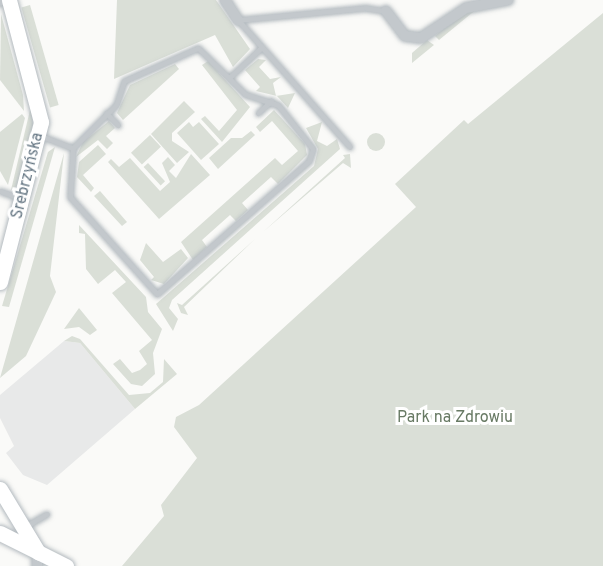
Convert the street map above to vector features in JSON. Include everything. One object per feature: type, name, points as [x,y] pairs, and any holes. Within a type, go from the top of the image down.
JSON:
[{"type":"street","name":"Srebrzyńska","points":[[0,282],[41,136],[40,109],[9,0]]},
{"type":"street","points":[[225,0],[238,20]]},
{"type":"street","points":[[386,10],[405,36],[421,38],[466,8],[508,0]]},
{"type":"street","points":[[0,489],[26,526],[37,559]]},
{"type":"street","points":[[0,533],[37,559],[66,566]]},
{"type":"lane","points":[[238,20],[366,8],[386,10]]},
{"type":"lane","points":[[238,20],[350,147]]},
{"type":"lane","points":[[193,48],[203,49],[245,94],[271,101],[309,140],[309,161],[157,294],[70,197],[73,148],[116,105],[124,81],[193,48]]},
{"type":"lane","points":[[229,78],[261,48]]},
{"type":"lane","points":[[258,113],[271,101]]},
{"type":"lane","points":[[106,113],[118,125]]},
{"type":"lane","points":[[41,136],[73,148]]},
{"type":"lane","points":[[0,191],[24,199]]},
{"type":"lane","points":[[26,526],[47,514]]},
{"type":"shaded area","points":[[64,341],[80,343],[135,409],[47,485],[23,475],[6,453],[14,446],[0,418],[0,395]]},
{"type":"green space","points":[[117,0],[216,0],[250,49],[233,67],[215,35],[114,79]]},
{"type":"green space","points":[[30,5],[59,105],[50,107],[21,7]]},
{"type":"green space","points":[[478,8],[439,40],[435,36],[463,12]]},
{"type":"green space","name":"Park na Zdrowiu","points":[[603,13],[603,566],[122,566],[164,516],[161,505],[197,458],[174,427],[176,417],[199,405],[416,207],[395,184],[464,120],[468,124]]},
{"type":"green space","points":[[1,14],[23,95],[24,111],[0,80]]},
{"type":"green space","points":[[427,40],[434,45],[412,63],[412,53]]},
{"type":"green space","points":[[258,59],[266,60],[259,67],[270,79],[281,77],[273,83],[276,96],[256,91],[260,87],[245,70]]},
{"type":"green space","points":[[208,61],[250,107],[222,142],[201,119],[205,116],[219,131],[237,110],[202,65]]},
{"type":"green space","points":[[175,64],[179,69],[123,120],[117,113],[130,85]]},
{"type":"green space","points":[[295,93],[288,108],[277,96]]},
{"type":"green space","points":[[184,101],[195,112],[172,133],[172,141],[189,152],[177,163],[151,134]]},
{"type":"green space","points":[[31,106],[33,124],[17,186],[11,190]]},
{"type":"green space","points":[[274,110],[305,144],[307,155],[278,184],[271,177],[242,203],[248,210],[236,221],[230,215],[202,240],[207,247],[193,260],[181,242],[275,158],[282,165],[298,151],[272,121],[260,132],[256,127]]},
{"type":"green space","points":[[22,114],[25,118],[8,185],[0,171],[0,132]]},
{"type":"green space","points":[[109,121],[115,128],[106,136],[113,143],[107,149],[98,140],[76,157],[83,142]]},
{"type":"green space","points":[[189,122],[193,127],[199,122],[219,144],[201,160],[177,133]]},
{"type":"green space","points":[[322,122],[317,141],[327,146],[337,139],[340,149],[172,300],[169,308],[178,319],[173,331],[156,304],[314,166],[318,149],[306,128]]},
{"type":"green space","points":[[251,131],[255,135],[218,169],[209,158],[231,138],[242,138]]},
{"type":"green space","points":[[376,133],[382,136],[385,142],[382,148],[376,151],[370,148],[367,142],[370,136]]},
{"type":"green space","points":[[150,135],[161,147],[142,164],[131,153]]},
{"type":"green space","points":[[98,145],[106,154],[83,175],[94,188],[91,192],[77,177],[79,162]]},
{"type":"green space","points":[[55,147],[9,307],[2,306],[48,152]]},
{"type":"green space","points":[[64,153],[50,276],[56,292],[26,356],[0,378]]},
{"type":"green space","points":[[191,154],[210,175],[159,219],[108,162],[111,159],[119,167],[130,158],[160,191],[170,182],[162,163],[168,157],[175,165],[169,171],[176,178]]},
{"type":"green space","points":[[350,154],[351,168],[343,163],[263,232],[345,158],[343,155]]},
{"type":"green space","points":[[148,163],[165,181],[161,185],[144,167]]},
{"type":"green space","points":[[100,191],[127,222],[122,226],[94,196]]},
{"type":"green space","points":[[79,225],[146,297],[148,312],[162,329],[153,353],[155,374],[142,386],[131,384],[113,364],[120,359],[132,373],[140,370],[147,364],[139,351],[152,340],[112,293],[126,282],[115,270],[98,284],[86,269],[85,234],[79,233]]},
{"type":"green space","points":[[255,239],[184,307],[188,315],[181,313],[177,303],[182,305]]},
{"type":"green space","points":[[146,243],[163,262],[181,249],[188,258],[164,284],[151,280],[154,277],[140,260]]},
{"type":"green space","points":[[79,308],[97,330],[90,335],[79,327],[64,329]]},
{"type":"green space","points":[[72,336],[80,339],[129,395],[150,393],[163,382],[164,359],[177,374],[135,409],[80,343],[64,341]]}]
